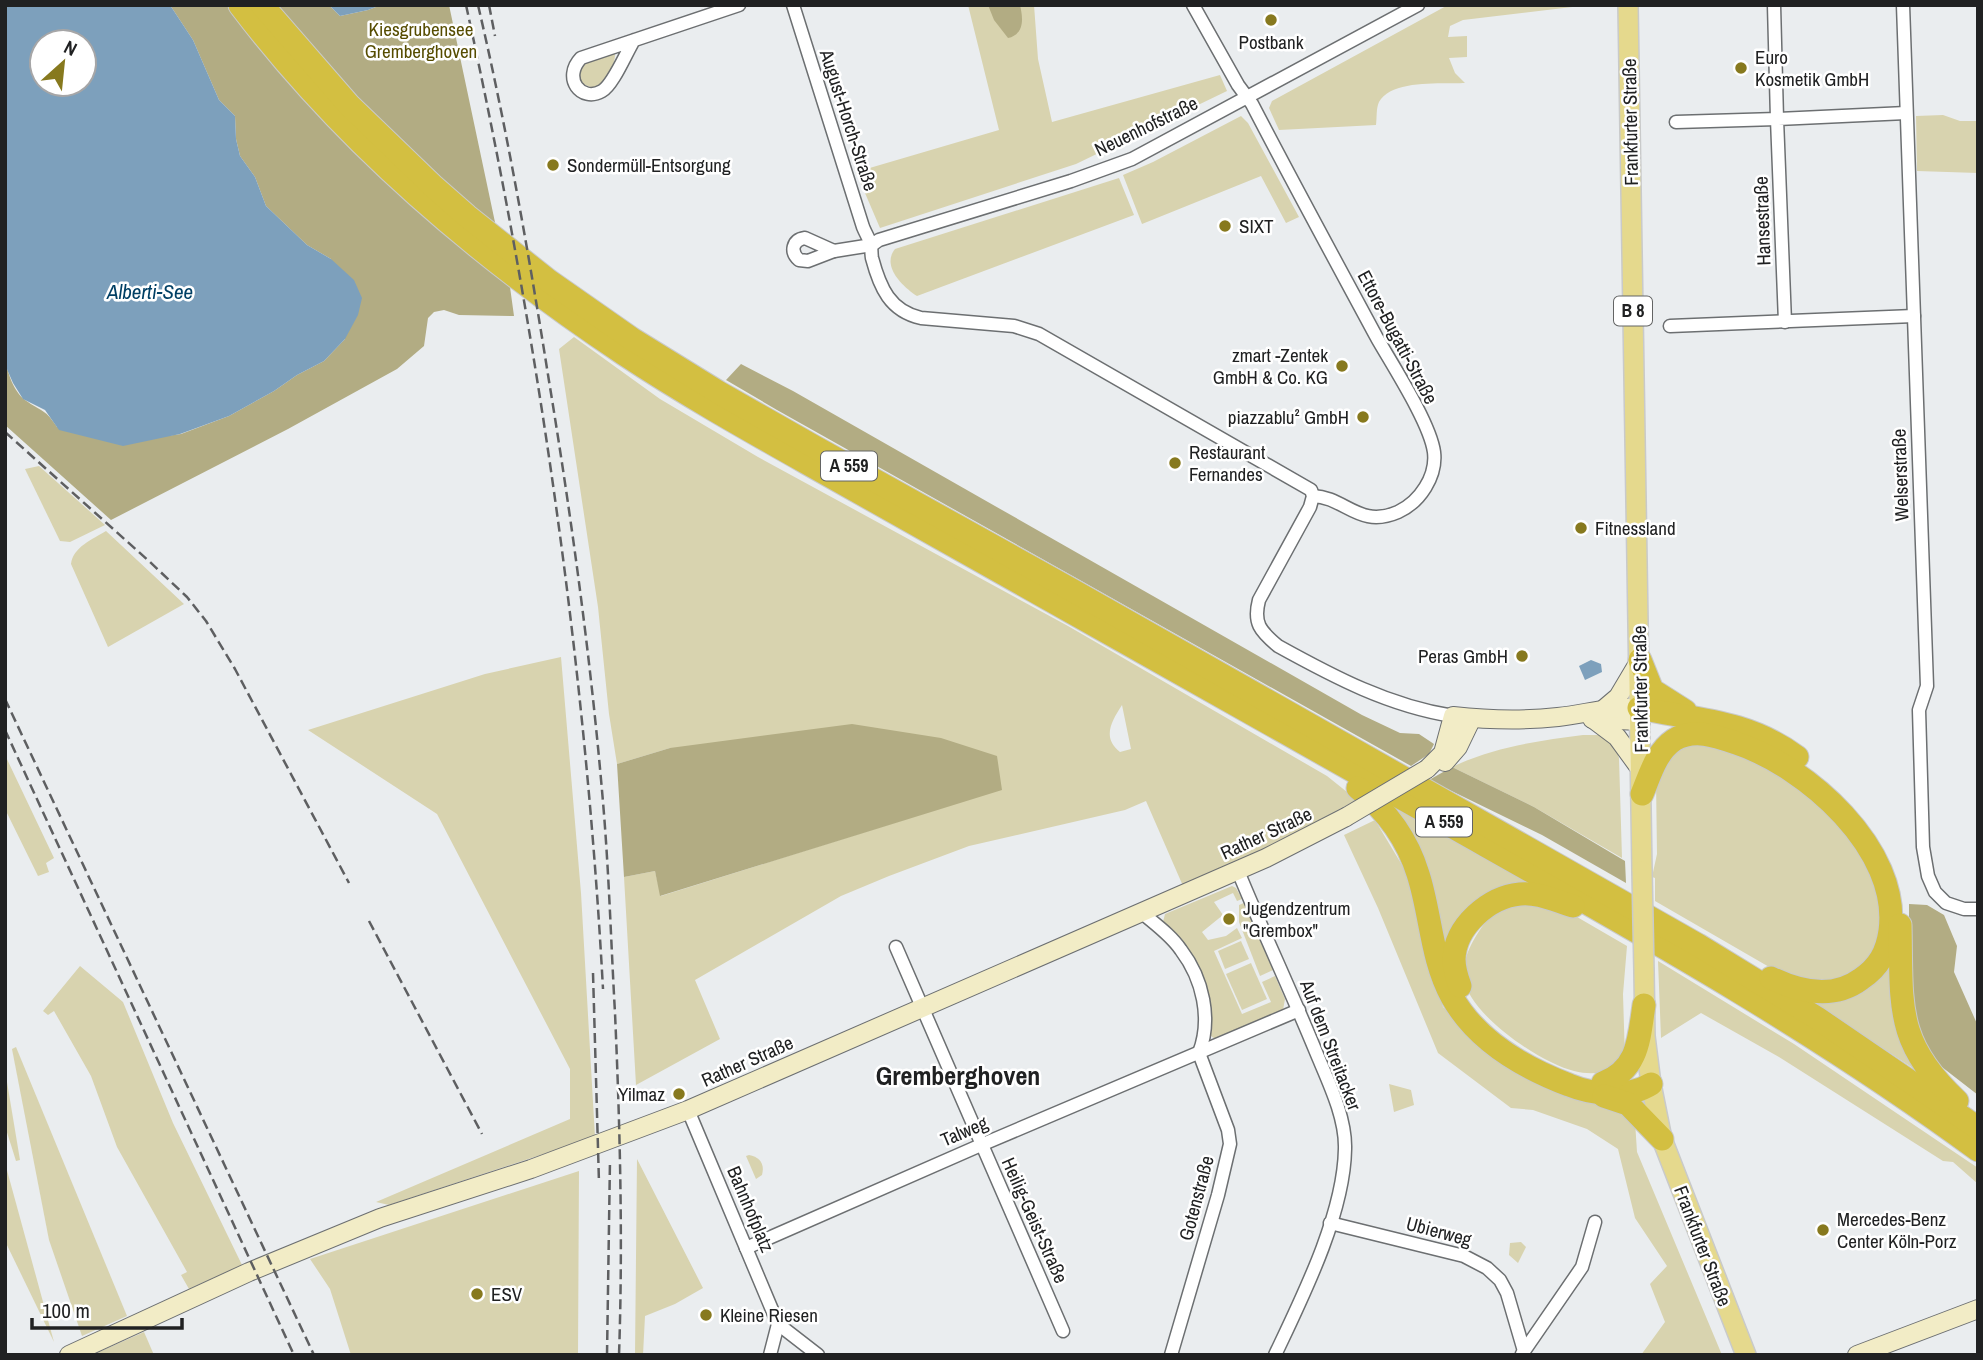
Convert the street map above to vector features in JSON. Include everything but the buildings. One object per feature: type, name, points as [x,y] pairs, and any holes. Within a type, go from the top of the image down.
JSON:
[{"type":"highway","name":"A 559","points":[[240,5],[301,78],[368,149],[456,229],[550,303],[626,355],[710,408],[1617,919],[1807,1033],[1978,1150]]},
{"type":"highway","name":"A 559","points":[[262,5],[349,105],[434,187],[549,281],[632,339],[730,399],[1698,945],[1817,1018],[1978,1128]]},
{"type":"highway","points":[[1640,660],[1652,690],[1703,726],[1762,753],[1807,781],[1829,800],[1847,820],[1879,866],[1889,899],[1891,924],[1883,956],[1871,972],[1850,986],[1829,992],[1786,985],[1698,945]]},
{"type":"highway","points":[[1640,715],[1684,728],[1729,723],[1788,750],[1841,793],[1881,848],[1897,891],[1900,907],[1900,995],[1913,1044],[1931,1074],[1978,1119]]},
{"type":"highway","points":[[1273,723],[1364,792],[1395,823],[1419,876],[1443,975],[1463,1013],[1486,1036],[1518,1061],[1553,1079],[1618,1093],[1640,1091],[1651,1084]]},
{"type":"highway","points":[[1642,794],[1655,764],[1667,746],[1703,726]]},
{"type":"highway","points":[[1617,919],[1542,896],[1521,894],[1499,899],[1480,909],[1461,938],[1454,959],[1462,994],[1490,1030],[1514,1050],[1628,1104],[1662,1139]]},
{"type":"highway","points":[[1597,1087],[1622,1073],[1630,1064],[1638,1042],[1644,1004]]},
{"type":"main road","name":"Frankfurter Straße","points":[[1629,7],[1645,1036],[1662,1139],[1746,1354]]},
{"type":"street","points":[[634,40],[609,85],[592,94],[583,92],[575,85],[572,70],[581,58],[634,40],[739,5]]},
{"type":"street","name":"August-Horch-Straße","points":[[793,5],[863,227],[872,245]]},
{"type":"street","name":"Ettore-Bugatti-Straße","points":[[872,245],[871,253],[878,280],[892,304],[901,311],[922,318],[1014,326],[1038,334],[1300,482],[1311,490],[1313,496],[1322,496],[1362,515],[1383,516],[1399,512],[1418,498],[1433,468],[1433,449],[1428,433],[1248,96],[1238,85],[1193,5]]},
{"type":"street","name":"Neuenhofstraße","points":[[834,251],[872,245],[879,240],[1071,181],[1132,159],[1418,5]]},
{"type":"street","name":"Hansestraße","points":[[1774,5],[1785,321]]},
{"type":"street","name":"Welserstraße","points":[[1903,5],[1927,686],[1919,710],[1923,847],[1928,876],[1935,892],[1954,907],[1978,909]]},
{"type":"street","points":[[1676,122],[1906,113]]},
{"type":"street","points":[[1670,326],[1914,316]]},
{"type":"street","points":[[1313,496],[1310,508],[1259,600],[1255,615],[1268,638],[1278,646],[1367,693],[1453,716],[1472,718],[1640,715]]},
{"type":"street","points":[[1599,714],[1618,697],[1640,660]]},
{"type":"street","points":[[1599,714],[1641,770]]},
{"type":"street","points":[[1436,763],[1448,742],[1453,716]]},
{"type":"street","name":"Rather Straße","points":[[69,1355],[270,1263],[380,1218],[531,1170],[688,1110],[1238,871],[1346,817],[1436,763],[1458,747],[1472,718]]},
{"type":"street","name":"Auf dem Streitacker","points":[[1238,871],[1329,1083],[1345,1146],[1339,1195],[1330,1223],[1302,1297],[1275,1355]]},
{"type":"street","points":[[1141,912],[1181,949],[1198,981],[1203,996],[1205,1027],[1199,1054]]},
{"type":"street","name":"Heilig-Geist-Straße","points":[[896,947],[1063,1331]]},
{"type":"street","name":"Talweg","points":[[746,1248],[1299,1010]]},
{"type":"street","name":"Gotenstraße","points":[[1171,1355],[1218,1195],[1230,1144],[1228,1130],[1199,1054]]},
{"type":"street","name":"Bahnhofplatz","points":[[688,1110],[778,1324]]},
{"type":"street","points":[[1523,1353],[1582,1267],[1595,1222]]},
{"type":"street","name":"Ubierweg","points":[[1330,1223],[1464,1256],[1487,1268],[1500,1280],[1507,1293],[1523,1353]]},
{"type":"street","points":[[1857,1355],[1978,1310]]},
{"type":"street","points":[[770,1355],[778,1324],[818,1355]]},
{"type":"shaded area","points":[[968,5],[1034,5],[1038,59],[1052,122],[1220,75],[1227,91],[1076,164],[880,228],[856,172],[999,130]]},
{"type":"shaded area","points":[[1448,5],[1589,5],[1463,20],[1450,26],[1448,37],[1467,36],[1467,57],[1449,58],[1455,73],[1465,83],[1418,84],[1394,89],[1379,102],[1376,125],[1279,130],[1269,108],[1272,101]]},
{"type":"shaded area","points":[[615,54],[615,59],[605,79],[593,88],[583,84],[578,73],[583,63]]},
{"type":"shaded area","points":[[1943,115],[1960,121],[1978,121],[1978,173],[1917,171],[1916,116]]},
{"type":"shaded area","points":[[1241,116],[1248,123],[1299,217],[1286,223],[1261,176],[1142,224],[1123,175]]},
{"type":"shaded area","points":[[1119,178],[1134,215],[917,296],[900,282],[892,269],[891,256],[895,249]]},
{"type":"shaded area","points":[[574,337],[660,399],[758,457],[1068,626],[1327,776],[1357,800],[1261,851],[1183,886],[1146,801],[1125,810],[969,846],[889,876],[841,896],[695,980],[720,1039],[636,1085],[624,877],[655,871],[661,896],[1002,789],[670,748],[617,764],[598,607],[559,349]],"holes":[[[1122,705],[1131,749],[1120,752],[1111,741],[1110,730]]]},
{"type":"shaded area","points":[[39,466],[105,525],[70,542],[60,541],[25,469]]},
{"type":"shaded area","points":[[106,531],[184,604],[108,647],[71,564],[80,548]]},
{"type":"shaded area","points":[[561,657],[581,893],[595,1137],[389,1205],[376,1202],[570,1119],[570,1069],[437,814],[308,730],[485,674]]},
{"type":"shaded area","points":[[1601,735],[1615,745],[1619,758],[1622,858],[1534,807],[1452,767],[1532,742]]},
{"type":"shaded area","points":[[1682,744],[1720,744],[1807,790],[1858,848],[1873,871],[1883,929],[1869,964],[1831,984],[1783,975],[1655,901],[1655,878],[1652,877],[1657,854],[1656,780],[1661,764]]},
{"type":"shaded area","points":[[5,755],[54,858],[46,863],[49,872],[38,876],[5,809]]},
{"type":"shaded area","points":[[1400,811],[1537,888],[1498,890],[1448,972],[1436,897],[1428,867],[1418,843],[1395,813]]},
{"type":"shaded area","points":[[1375,820],[1408,875],[1443,1007],[1492,1055],[1540,1085],[1612,1109],[1635,1121],[1637,1152],[1722,1355],[1641,1355],[1665,1322],[1650,1284],[1667,1266],[1635,1218],[1618,1149],[1587,1129],[1533,1110],[1511,1108],[1438,1053],[1378,908],[1344,835]]},
{"type":"shaded area","points":[[1232,886],[1242,899],[1237,901],[1233,893],[1214,902],[1223,915],[1202,932],[1208,940],[1226,936],[1237,928],[1242,938],[1214,951],[1242,1014],[1271,1002],[1262,982],[1275,976],[1285,999],[1283,1010],[1215,1039],[1211,1036],[1209,1001],[1201,973],[1186,949],[1163,922],[1165,914]]},
{"type":"shaded area","points":[[1526,901],[1565,910],[1627,946],[1623,994],[1625,1059],[1616,1070],[1579,1072],[1544,1058],[1526,1048],[1491,1021],[1468,991],[1464,966],[1476,936],[1496,912]]},
{"type":"shaded area","points":[[1244,903],[1273,970],[1260,976],[1239,922],[1239,905]]},
{"type":"shaded area","points":[[1241,941],[1249,959],[1225,969],[1218,951]]},
{"type":"shaded area","points":[[1889,950],[1916,1070],[1798,993],[1815,995]]},
{"type":"shaded area","points":[[1658,961],[1794,1044],[1978,1168],[1978,1184],[1953,1162],[1943,1161],[1779,1057],[1701,1013],[1661,1038]]},
{"type":"shaded area","points":[[1251,963],[1267,999],[1242,1010],[1226,974]]},
{"type":"shaded area","points":[[80,966],[123,1002],[173,1123],[242,1265],[189,1289],[181,1275],[187,1272],[117,1147],[91,1076],[54,1011],[48,1015],[43,1011]]},
{"type":"shaded area","points":[[16,1047],[127,1316],[82,1336],[49,1240],[12,1049]]},
{"type":"shaded area","points":[[5,1070],[20,1160],[16,1161],[5,1126]]},
{"type":"shaded area","points":[[1389,1084],[1411,1090],[1414,1105],[1394,1112]]},
{"type":"shaded area","points":[[746,1156],[759,1159],[762,1164],[762,1175],[756,1179]]},
{"type":"shaded area","points":[[637,1159],[703,1288],[675,1304],[645,1316],[643,1355],[635,1355]]},
{"type":"shaded area","points":[[5,1163],[54,1342],[5,1241]]},
{"type":"shaded area","points":[[579,1171],[578,1355],[351,1355],[330,1289],[310,1259]]},
{"type":"shaded area","points":[[1521,1242],[1526,1247],[1518,1263],[1509,1255],[1510,1243]]},
{"type":"shaded area","points":[[144,1332],[154,1355],[92,1355]]},
{"type":"green space","points":[[170,5],[228,5],[247,31],[510,287],[514,316],[459,315],[444,310],[434,312],[428,318],[424,346],[397,369],[288,429],[111,520],[5,425],[5,357],[9,376],[19,394],[47,414],[57,427],[159,437],[181,434],[229,416],[324,361],[345,339],[331,259],[307,245],[266,206],[255,177],[240,156],[235,116],[219,100],[193,40]]},
{"type":"green space","name":"Kiesgrubensee Gremberghoven","points":[[276,5],[329,5],[340,16],[381,5],[449,5],[496,227],[440,178],[356,97]]},
{"type":"green space","points":[[988,5],[1020,5],[1022,20],[1020,29],[1014,36],[1008,38],[994,20]]},
{"type":"green space","points":[[741,364],[1362,715],[1400,733],[1419,734],[1434,744],[1429,754],[1411,766],[777,410],[726,380]]},
{"type":"green space","points":[[852,724],[941,738],[997,756],[1002,790],[660,896],[655,871],[624,877],[617,764],[670,748]]},
{"type":"green space","points":[[1452,767],[1534,807],[1625,861],[1626,883],[1542,835],[1429,780]]},
{"type":"green space","points":[[1909,904],[1927,905],[1944,915],[1957,946],[1954,972],[1978,1026],[1978,1095],[1929,1057],[1909,995]]},
{"type":"water","name":"Alberti-See","points":[[5,5],[170,5],[193,40],[219,100],[235,116],[240,156],[255,177],[266,206],[307,245],[331,259],[354,280],[362,298],[358,315],[345,339],[324,361],[274,391],[229,416],[180,434],[123,446],[59,430],[45,410],[23,399],[6,367]]},
{"type":"water","points":[[329,5],[381,5],[340,16]]},
{"type":"water","points":[[1591,660],[1601,664],[1602,672],[1585,680],[1579,666]]},
{"type":"railway","points":[[466,5],[515,249],[554,494],[584,741],[603,989]]},
{"type":"railway","points":[[478,5],[508,145],[541,334],[573,539],[593,696],[607,855],[617,1056],[621,1227],[619,1355]]},
{"type":"railway","points":[[489,5],[495,36]]},
{"type":"railway","points":[[5,432],[150,562],[187,597],[206,621],[235,669],[349,883]]},
{"type":"railway","points":[[5,699],[314,1355]]},
{"type":"railway","points":[[5,730],[294,1355]]},
{"type":"railway","points":[[369,921],[482,1134]]},
{"type":"railway","points":[[593,973],[599,1183]]},
{"type":"railway","points":[[607,1355],[610,1160]]},
{"type":"place","name":"Postbank","points":[[1271,20]]},
{"type":"place","name":"Euro Kosmetik GmbH","points":[[1741,68]]},
{"type":"place","name":"Sondermüll-Entsorgung","points":[[553,165]]},
{"type":"place","name":"SIXT","points":[[1225,226]]},
{"type":"place","name":"zmart -Zentek GmbH & Co. KG","points":[[1342,366]]},
{"type":"place","name":"piazzablu² GmbH","points":[[1363,417]]},
{"type":"place","name":"Restaurant Fernandes","points":[[1175,463]]},
{"type":"place","name":"Fitnessland","points":[[1581,528]]},
{"type":"place","name":"Peras GmbH","points":[[1522,656]]},
{"type":"place","name":"Jugendzentrum \"Grembox\"","points":[[1229,919]]},
{"type":"place","name":"Yilmaz","points":[[679,1094]]},
{"type":"place","name":"Mercedes-Benz Center Köln-Porz","points":[[1823,1230]]},
{"type":"place","name":"ESV","points":[[477,1294]]},
{"type":"place","name":"Kleine Riesen","points":[[706,1315]]},
{"type":"district","name":"Gremberghoven","points":[[958,1076]]}]
